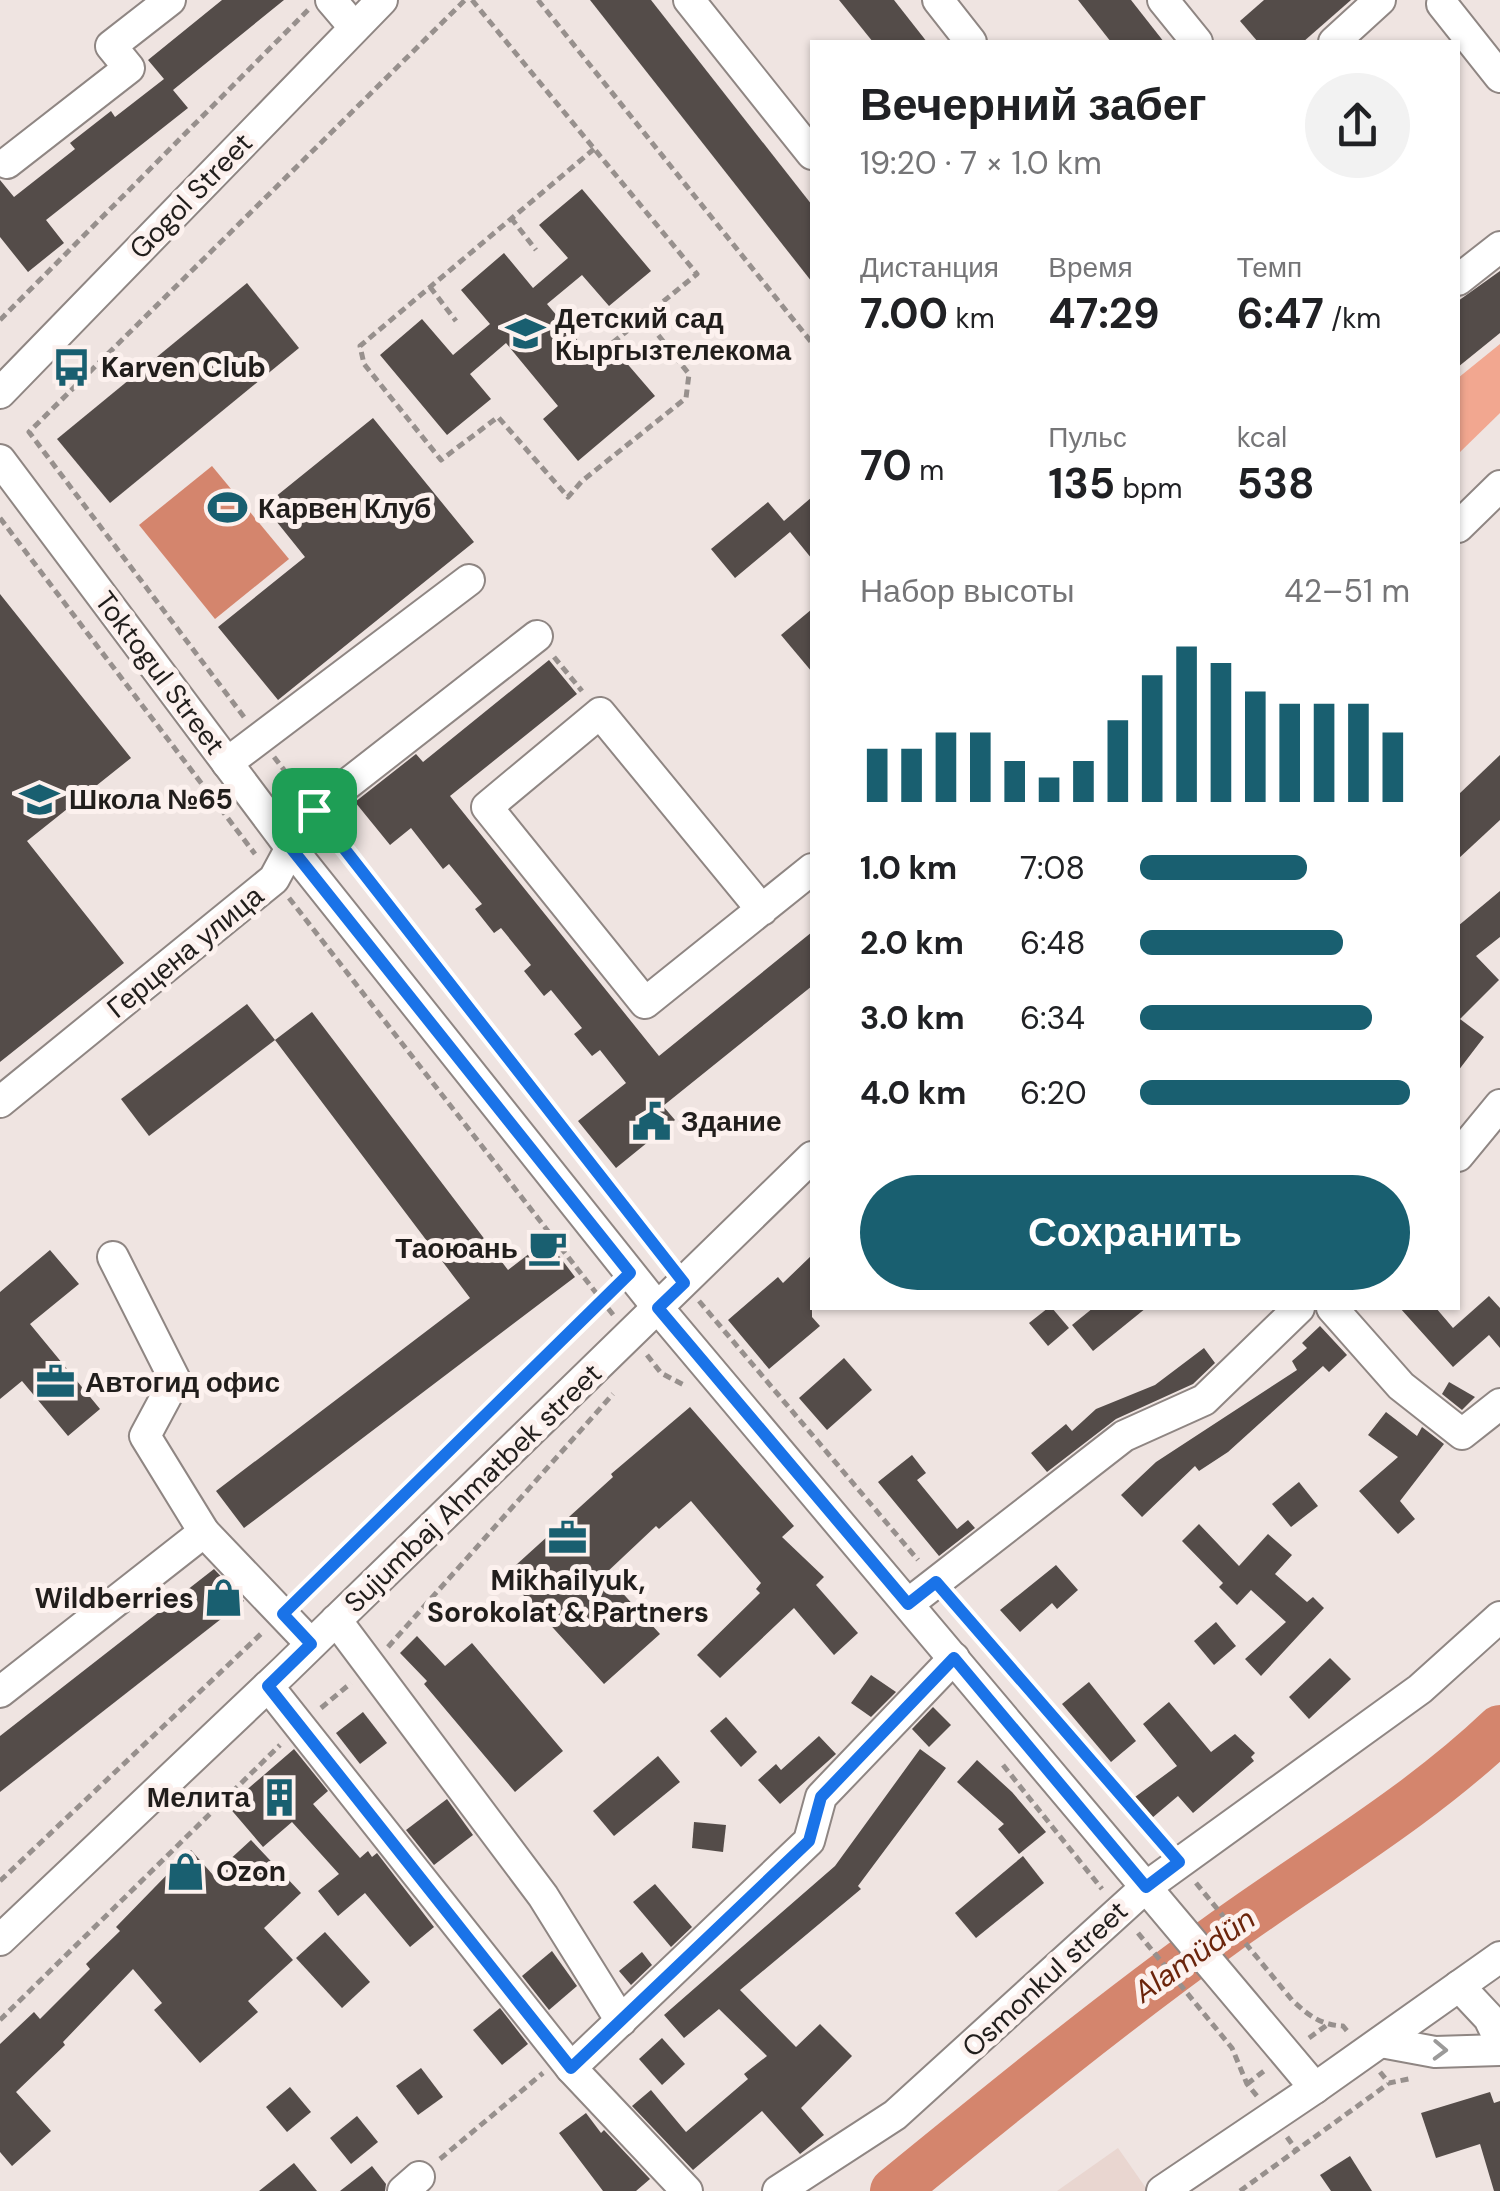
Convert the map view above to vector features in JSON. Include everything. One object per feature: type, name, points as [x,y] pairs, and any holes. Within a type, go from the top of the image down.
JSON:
[{"type":"street","points":[[7,163],[129,68],[111,46],[170,0]]},
{"type":"street","points":[[331,0],[354,28]]},
{"type":"street","name":"Gogol Street","points":[[0,393],[382,0]]},
{"type":"street","points":[[690,0],[810,151]]},
{"type":"street","points":[[938,0],[969,40]]},
{"type":"street","points":[[1163,0],[1195,40]]},
{"type":"street","points":[[1336,40],[1380,0]]},
{"type":"street","points":[[1442,4],[1500,77]]},
{"type":"street","points":[[1460,278],[1500,247]]},
{"type":"street","name":"Toktogul Street","points":[[0,460],[291,848],[658,1308],[1315,2088]]},
{"type":"street","points":[[1460,525],[1500,486]]},
{"type":"street","points":[[227,763],[468,580]]},
{"type":"street","name":"Герцена улица","points":[[0,1102],[274,879],[309,814],[537,636]]},
{"type":"street","points":[[762,910],[600,713],[487,807],[645,1003],[762,910],[810,871]]},
{"type":"street","points":[[1460,1154],[1500,1104]]},
{"type":"street","name":"Sujumbaj Ahmatbek street","points":[[0,1940],[268,1686],[810,1159]]},
{"type":"street","points":[[113,1257],[176,1380],[145,1436],[204,1532],[311,1644]]},
{"type":"street","points":[[908,1604],[1124,1436],[1204,1400],[1297,1310]]},
{"type":"street","points":[[1334,1310],[1401,1386],[1462,1434],[1500,1404]]},
{"type":"street","points":[[0,1692],[204,1532]]},
{"type":"street","name":"Osmonkul street","points":[[778,2191],[895,2115],[1180,1863],[1420,1689],[1500,1618]]},
{"type":"street","points":[[336,1620],[542,1896],[621,2021]]},
{"type":"street","points":[[567,2063],[621,2021],[809,1841],[821,1797],[954,1658]]},
{"type":"street","points":[[268,1686],[567,2063],[679,2188]]},
{"type":"street","points":[[1162,2191],[1500,1957]]},
{"type":"street","points":[[1459,1986],[1488,2018],[1500,2041]]},
{"type":"street","points":[[1381,2042],[1435,2052],[1500,2050]]},
{"type":"path","points":[[0,320],[317,0]]},
{"type":"path","points":[[611,344],[697,274],[469,0],[29,432],[314,810],[684,1283],[1180,1863],[1292,2000]]},
{"type":"path","points":[[538,0],[810,341]]},
{"type":"path","points":[[594,149],[360,346],[364,364],[441,460],[498,417],[568,497],[582,481],[686,398],[689,374],[644,317]]},
{"type":"path","points":[[511,218],[536,250]]},
{"type":"path","points":[[430,287],[456,321]]},
{"type":"path","points":[[537,636],[600,713]]},
{"type":"path","points":[[0,1881],[283,1614],[630,1273]]},
{"type":"path","points":[[0,2020],[300,1726],[369,1668],[620,1385]]},
{"type":"path","points":[[1132,1926],[1232,2048]]},
{"type":"path","points":[[1240,2191],[1435,2052]]},
{"type":"path","points":[[411,2184],[567,2063]]},
{"type":"shaded area","points":[[1500,344],[1500,413],[1460,452],[1460,376]]},
{"type":"shaded area","points":[[212,466],[289,559],[215,619],[139,525]]},
{"type":"shaded area","points":[[1118,2148],[1148,2191],[1057,2191]]},
{"type":"building","points":[[222,0],[284,0],[173,90],[188,108],[46,220],[64,243],[28,272],[0,237],[0,180],[14,197],[75,149],[70,143],[111,111],[115,117],[164,79],[148,60]]},
{"type":"building","points":[[590,0],[651,0],[810,202],[810,279]]},
{"type":"building","points":[[839,0],[894,0],[925,40],[871,40]]},
{"type":"building","points":[[1078,0],[1131,0],[1162,40],[1109,40]]},
{"type":"building","points":[[1264,0],[1351,0],[1305,40],[1256,40],[1240,21]]},
{"type":"building","name":"Детский сад Кыргызтелекома","points":[[582,189],[651,271],[609,306],[582,275],[547,304],[601,368],[618,353],[655,396],[578,461],[543,419],[558,406],[506,343],[470,374],[491,399],[447,435],[380,355],[422,319],[453,355],[490,324],[461,290],[504,253],[533,288],[568,258],[539,225]]},
{"type":"building","points":[[1500,271],[1500,333],[1460,365],[1460,300]]},
{"type":"building","points":[[247,283],[299,348],[110,503],[57,439]]},
{"type":"building","points":[[373,418],[474,542],[278,700],[218,627],[305,557],[264,506]]},
{"type":"building","points":[[810,499],[810,557],[790,532],[735,578],[711,549],[768,502],[784,521]]},
{"type":"building","name":"Школа №65","points":[[0,594],[131,758],[27,841],[124,963],[0,1062]]},
{"type":"building","points":[[810,611],[810,670],[781,635]]},
{"type":"building","points":[[549,660],[577,694],[450,796],[659,1056],[810,934],[810,988],[663,1106],[675,1120],[616,1168],[578,1121],[626,1083],[600,1050],[592,1056],[574,1034],[582,1028],[551,990],[544,996],[524,971],[531,965],[501,928],[494,933],[475,909],[482,904],[449,864],[443,869],[411,828],[390,845],[355,802],[416,754],[423,762]]},
{"type":"building","points":[[1500,755],[1500,820],[1460,857],[1460,793]]},
{"type":"building","points":[[1500,891],[1500,937],[1476,956],[1499,980],[1460,1019],[1460,924]]},
{"type":"building","points":[[247,1004],[275,1040],[149,1136],[121,1099]]},
{"type":"building","points":[[312,1012],[508,1270],[547,1240],[575,1277],[244,1528],[216,1491],[470,1298],[275,1040]]},
{"type":"building","points":[[1460,1019],[1484,1037],[1460,1068]]},
{"type":"building","points":[[50,1250],[79,1284],[30,1324],[100,1409],[68,1436],[22,1381],[0,1399],[0,1292]]},
{"type":"building","points":[[810,1257],[810,1310],[820,1326],[769,1369],[728,1320],[778,1277],[783,1283]]},
{"type":"building","points":[[1489,1296],[1500,1308],[1500,1348],[1489,1335],[1453,1367],[1402,1310],[1438,1310],[1453,1328]]},
{"type":"building","points":[[1045,1310],[1054,1310],[1069,1328],[1048,1346],[1029,1323]]},
{"type":"building","points":[[1091,1310],[1144,1310],[1093,1351],[1072,1325]]},
{"type":"building","points":[[1320,1326],[1347,1355],[1329,1372],[1323,1366],[1228,1452],[1199,1471],[1195,1466],[1142,1517],[1121,1495],[1156,1462],[1297,1370],[1292,1361],[1307,1348],[1302,1343]]},
{"type":"building","points":[[1204,1348],[1215,1363],[1193,1384],[1116,1419],[1047,1472],[1031,1453],[1066,1424],[1072,1431],[1096,1409],[1155,1385]]},
{"type":"building","points":[[844,1358],[872,1390],[827,1430],[799,1398]]},
{"type":"building","points":[[1449,1382],[1475,1397],[1462,1410],[1442,1394]]},
{"type":"building","points":[[690,1407],[794,1526],[782,1537],[824,1577],[816,1585],[858,1633],[834,1655],[794,1608],[720,1678],[697,1655],[760,1593],[756,1589],[761,1583],[691,1501],[659,1529],[656,1526],[605,1574],[660,1634],[604,1684],[505,1575],[613,1477],[611,1474]]},
{"type":"building","points":[[1386,1412],[1417,1436],[1422,1427],[1444,1444],[1400,1501],[1415,1519],[1398,1534],[1359,1491],[1398,1457],[1368,1435]]},
{"type":"building","points":[[912,1455],[926,1473],[917,1480],[957,1529],[968,1520],[975,1528],[939,1556],[878,1482]]},
{"type":"building","points":[[1299,1482],[1318,1506],[1291,1527],[1272,1504]]},
{"type":"building","points":[[1199,1524],[1239,1566],[1268,1534],[1292,1555],[1275,1574],[1307,1602],[1313,1597],[1324,1608],[1261,1676],[1245,1659],[1286,1622],[1251,1590],[1237,1605],[1219,1587],[1223,1583],[1182,1541]]},
{"type":"building","points":[[1056,1565],[1078,1590],[1057,1609],[1052,1603],[1020,1632],[1000,1610]]},
{"type":"building","points":[[214,1569],[244,1601],[0,1792],[0,1736]]},
{"type":"building","points":[[1216,1622],[1236,1646],[1214,1665],[1194,1641]]},
{"type":"building","points":[[417,1636],[445,1666],[472,1643],[563,1751],[515,1792],[400,1653]]},
{"type":"building","points":[[1330,1658],[1351,1679],[1309,1719],[1289,1697]]},
{"type":"building","points":[[871,1675],[896,1692],[871,1717],[851,1703]]},
{"type":"building","points":[[1089,1682],[1136,1741],[1111,1762],[1062,1704]]},
{"type":"building","points":[[1169,1702],[1211,1752],[1235,1734],[1255,1753],[1251,1757],[1254,1761],[1193,1813],[1178,1796],[1152,1818],[1135,1797],[1177,1766],[1143,1724]]},
{"type":"building","points":[[933,1707],[951,1725],[929,1747],[912,1729]]},
{"type":"building","points":[[363,1712],[387,1743],[360,1764],[336,1733]]},
{"type":"building","points":[[726,1717],[757,1752],[741,1767],[710,1731]]},
{"type":"building","points":[[819,1736],[836,1754],[780,1804],[758,1780],[776,1764],[781,1770]]},
{"type":"building","points":[[294,1749],[328,1791],[313,1804],[360,1858],[368,1851],[372,1857],[377,1853],[434,1927],[410,1947],[365,1893],[338,1916],[318,1891],[339,1874],[292,1822],[263,1847],[228,1806]]},
{"type":"building","points":[[920,1749],[946,1768],[858,1886],[861,1889],[740,1990],[796,2047],[820,2024],[852,2056],[801,2108],[824,2135],[800,2154],[762,2111],[693,2170],[632,2106],[651,2090],[686,2132],[748,2079],[744,2074],[767,2056],[719,2009],[684,2038],[664,2015],[835,1866]]},
{"type":"building","points":[[658,1756],[680,1782],[614,1836],[593,1811]]},
{"type":"building","points":[[977,1760],[1012,1792],[1046,1832],[1019,1854],[998,1829],[1004,1824],[957,1782]]},
{"type":"building","points":[[447,1799],[473,1835],[434,1865],[406,1830]]},
{"type":"building","points":[[694,1822],[726,1825],[723,1852],[692,1848]]},
{"type":"building","points":[[251,1840],[301,1893],[264,1928],[293,1960],[248,2001],[258,2012],[200,2063],[154,2010],[162,2003],[133,1969],[63,2042],[65,2045],[16,2092],[51,2131],[12,2166],[0,2152],[0,2044],[34,2012],[40,2019],[90,1969],[86,1964],[120,1931],[116,1927],[191,1850],[213,1875]]},
{"type":"building","points":[[1023,1856],[1044,1883],[976,1938],[955,1913]]},
{"type":"building","points":[[655,1884],[692,1927],[671,1947],[633,1902]]},
{"type":"building","points":[[325,1932],[370,1982],[342,2008],[296,1958]]},
{"type":"building","points":[[552,1951],[577,1986],[549,2010],[522,1976]]},
{"type":"building","points":[[642,1952],[652,1965],[631,1985],[619,1971]]},
{"type":"building","points":[[500,2008],[528,2044],[502,2065],[473,2030]]},
{"type":"building","points":[[662,2038],[685,2064],[662,2085],[639,2059]]},
{"type":"building","points":[[421,2068],[443,2097],[418,2115],[396,2086]]},
{"type":"building","points":[[290,2087],[311,2112],[287,2132],[266,2107]]},
{"type":"building","points":[[1490,2092],[1494,2103],[1500,2101],[1500,2191],[1494,2191],[1480,2144],[1436,2158],[1421,2113]]},
{"type":"building","points":[[586,2113],[601,2133],[604,2130],[650,2179],[636,2191],[603,2191],[559,2133]]},
{"type":"building","points":[[357,2116],[378,2142],[351,2164],[330,2138]]},
{"type":"building","points":[[1350,2156],[1372,2191],[1331,2191],[1320,2175]]},
{"type":"building","points":[[294,2163],[317,2191],[259,2191]]},
{"type":"building","points":[[372,2166],[386,2184],[385,2191],[340,2191]]},
{"type":"waterway","name":"Alamüdün","points":[[894,2191],[1141,1995],[1401,1810],[1500,1729]]},
{"type":"place","name":"Детский сад Кыргызтелекома","points":[[525,334]]},
{"type":"place","name":"Karven Club","points":[[71,367]]},
{"type":"place","name":"Карвен Клуб","points":[[228,508]]},
{"type":"place","name":"Школа №65","points":[[39,799]]},
{"type":"place","name":"Здание","points":[[651,1121]]},
{"type":"place","name":"Таоюань","points":[[548,1248]]},
{"type":"place","name":"Автогид офис","points":[[55,1382]]},
{"type":"place","name":"Mikhailyuk, Sorokolat & Partners","points":[[568,1537]]},
{"type":"place","name":"Wildberries","points":[[224,1598]]},
{"type":"place","name":"Мелита","points":[[280,1797]]},
{"type":"place","name":"Ozon","points":[[186,1871]]},
{"type":"route","points":[[314,810],[684,1283],[658,1308],[908,1604],[936,1582],[1179,1862],[1146,1887],[954,1658],[821,1797],[809,1841],[571,2068],[268,1686],[311,1644],[283,1614],[630,1273],[291,848],[314,810]]}]
